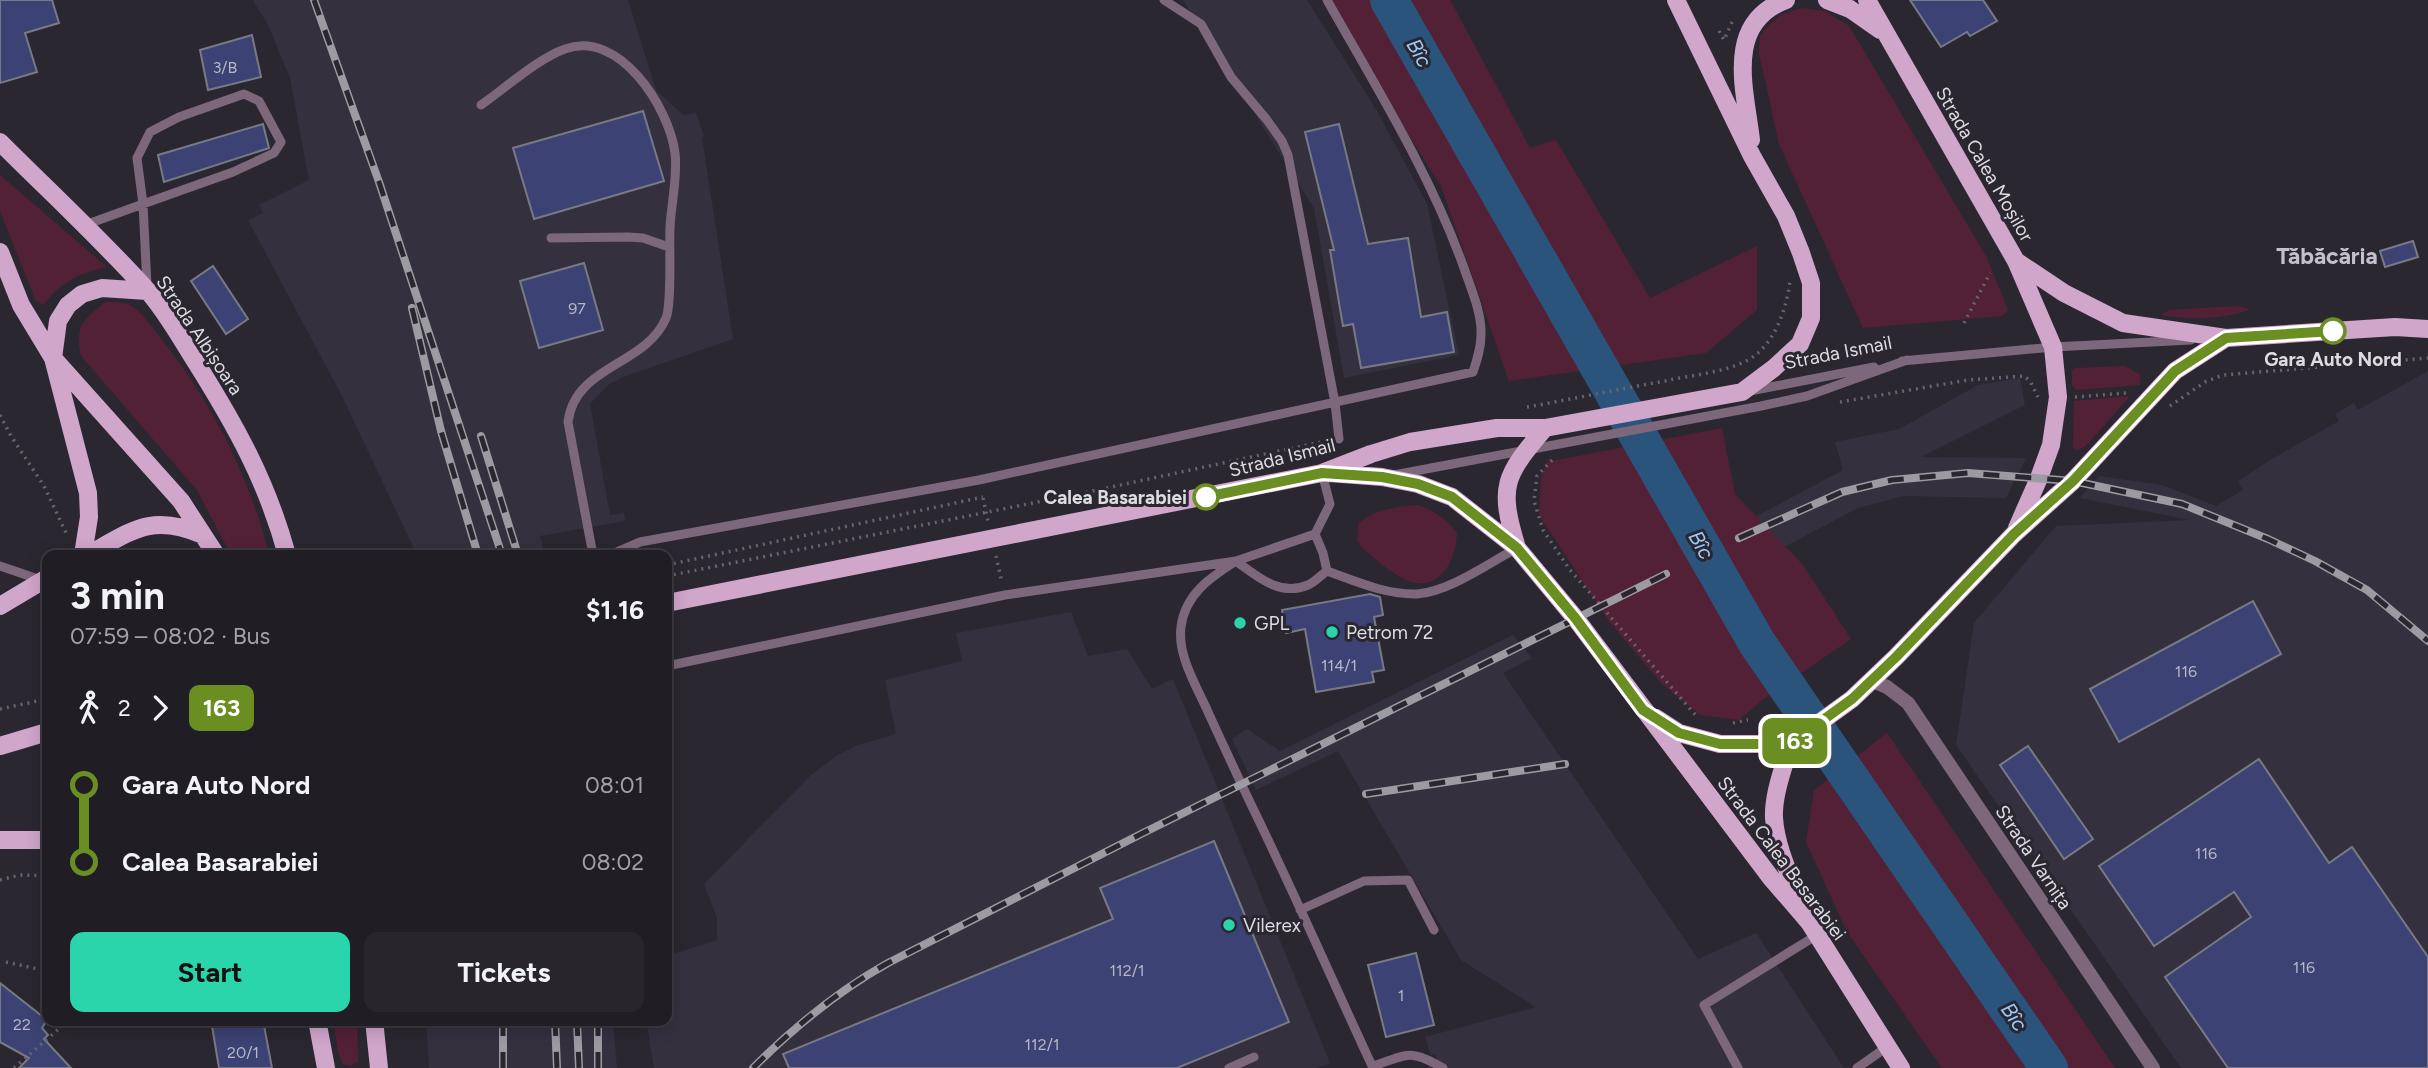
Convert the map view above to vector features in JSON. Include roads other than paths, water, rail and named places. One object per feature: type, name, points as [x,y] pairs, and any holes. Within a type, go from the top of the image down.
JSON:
[{"type":"main road","points":[[1676,0],[1752,156],[1786,216],[1811,283],[1811,318],[1800,344],[1742,392]]},
{"type":"main road","points":[[1752,156],[1741,63],[1746,38],[1756,18],[1772,5],[1786,0]]},
{"type":"main road","points":[[1827,0],[1850,9],[1886,34]]},
{"type":"main road","name":"Strada Calea Moșilor","points":[[1867,0],[2016,261],[2064,293],[2123,323],[2226,338]]},
{"type":"main road","name":"Strada Albișoara","points":[[0,142],[147,291],[177,333],[232,421],[255,465],[271,502],[285,550]]},
{"type":"main road","points":[[0,252],[22,305],[53,358],[181,500],[213,550]]},
{"type":"main road","points":[[2014,534],[2051,445],[2058,397],[2053,347],[2016,261]]},
{"type":"main road","points":[[86,550],[88,493],[53,358],[58,321],[68,305],[82,294],[102,288],[147,291]]},
{"type":"main road","name":"Strada Ismail","points":[[2395,327],[2428,320]]},
{"type":"main road","name":"Strada Ismail","points":[[2226,338],[2395,327],[2428,329]]},
{"type":"main road","points":[[1643,710],[1679,733],[1720,744],[1794,741],[1852,699],[2014,534],[2073,481],[2175,371],[2226,338]]},
{"type":"main road","name":"Strada Ismail","points":[[672,602],[1322,473],[1410,442],[1497,428],[1547,437],[1711,407],[1742,392]]},
{"type":"main road","name":"Strada Calea Basarabiei","points":[[1517,548],[1506,514],[1508,478],[1526,450],[1547,437]]},
{"type":"main road","name":"Strada Calea Basarabiei","points":[[1322,473],[1382,477],[1418,484],[1452,497],[1517,548],[1576,619],[1771,878],[1813,929],[1901,1068]]},
{"type":"main road","points":[[95,550],[146,525],[177,526],[203,535]]},
{"type":"main road","points":[[0,606],[42,581]]},
{"type":"main road","points":[[0,746],[42,733]]},
{"type":"main road","points":[[1794,741],[1776,793],[1774,818],[1786,867],[1813,929]]},
{"type":"main road","points":[[1,840],[42,840]]},
{"type":"main road","points":[[318,1026],[326,1068]]},
{"type":"main road","points":[[374,1026],[377,1065]]},
{"type":"street","name":"Strada Varnița","points":[[1871,680],[1887,687],[1908,703],[2153,1068]]},
{"type":"lane","points":[[1164,0],[1200,24],[1231,77],[1282,141],[1288,155],[1335,402],[1339,439]]},
{"type":"lane","points":[[622,550],[640,542],[979,480],[1473,372],[1481,334],[1476,303],[1450,230],[1419,165],[1327,0]]},
{"type":"lane","points":[[481,105],[552,55],[566,48],[593,45],[615,55],[638,77],[656,101],[672,136],[676,156],[669,247],[668,314],[660,331],[649,342],[583,387],[569,413],[568,422],[592,550]]},
{"type":"lane","points":[[83,226],[143,204],[233,172],[274,153],[281,142],[259,101],[244,94],[179,117],[150,132],[136,159],[143,204],[147,291]]},
{"type":"lane","points":[[551,237],[636,238],[669,247]]},
{"type":"lane","name":"Strada Ismail","points":[[1742,392],[1907,360],[2053,347],[2226,338]]},
{"type":"lane","name":"Strada Ismail","points":[[1711,407],[1807,396],[1907,360]]},
{"type":"lane","points":[[1382,477],[1526,450]]},
{"type":"lane","points":[[672,665],[1004,595],[1237,561],[1315,534],[1330,504],[1322,473]]},
{"type":"lane","points":[[1315,534],[1327,571]]},
{"type":"lane","points":[[1327,571],[1389,592],[1419,594],[1447,586],[1517,548]]},
{"type":"lane","points":[[1237,561],[1267,584],[1286,588],[1308,585],[1327,571]]},
{"type":"lane","points":[[1237,561],[1197,590],[1185,608],[1180,629],[1182,648],[1236,774],[1373,1067],[1407,1055],[1419,1054],[1443,1068]]},
{"type":"lane","points":[[0,566],[42,578]]},
{"type":"lane","points":[[1300,910],[1364,881],[1408,880],[1434,930]]},
{"type":"lane","points":[[1738,1068],[1704,1004],[1813,929]]},
{"type":"lane","points":[[1857,1068],[1887,1047]]},
{"type":"lane","points":[[1229,1068],[1254,1057]]},
{"type":"waterway","name":"Bîc","points":[[1389,0],[1757,643],[2049,1068]]},
{"type":"railway","points":[[314,0],[379,182],[500,550]]},
{"type":"railway","points":[[412,308],[441,431],[477,550]]},
{"type":"railway","points":[[481,436],[516,550]]},
{"type":"railway","points":[[1739,538],[1842,492],[1892,480],[1968,473],[2073,481],[2182,504],[2268,539],[2367,590],[2428,641]]},
{"type":"railway","points":[[753,1068],[817,1011],[888,963],[1143,833],[1666,574]]},
{"type":"railway","points":[[1366,794],[1565,764]]},
{"type":"railway","points":[[503,1026],[503,1068]]},
{"type":"railway","points":[[555,1026],[557,1068]]},
{"type":"railway","points":[[577,1026],[579,1068]]},
{"type":"railway","points":[[598,1026],[598,1068]]},
{"type":"place","name":"Gara Auto Nord","points":[[2333,331]]},
{"type":"place","name":"Calea Basarabiei","points":[[1206,497]]},
{"type":"place","name":"GPL","points":[[1240,623]]},
{"type":"place","name":"Petrom 72","points":[[1332,632]]},
{"type":"place","name":"Vilerex","points":[[1229,925]]},
{"type":"district","name":"Tăbăcăria","points":[[2327,256]]}]
